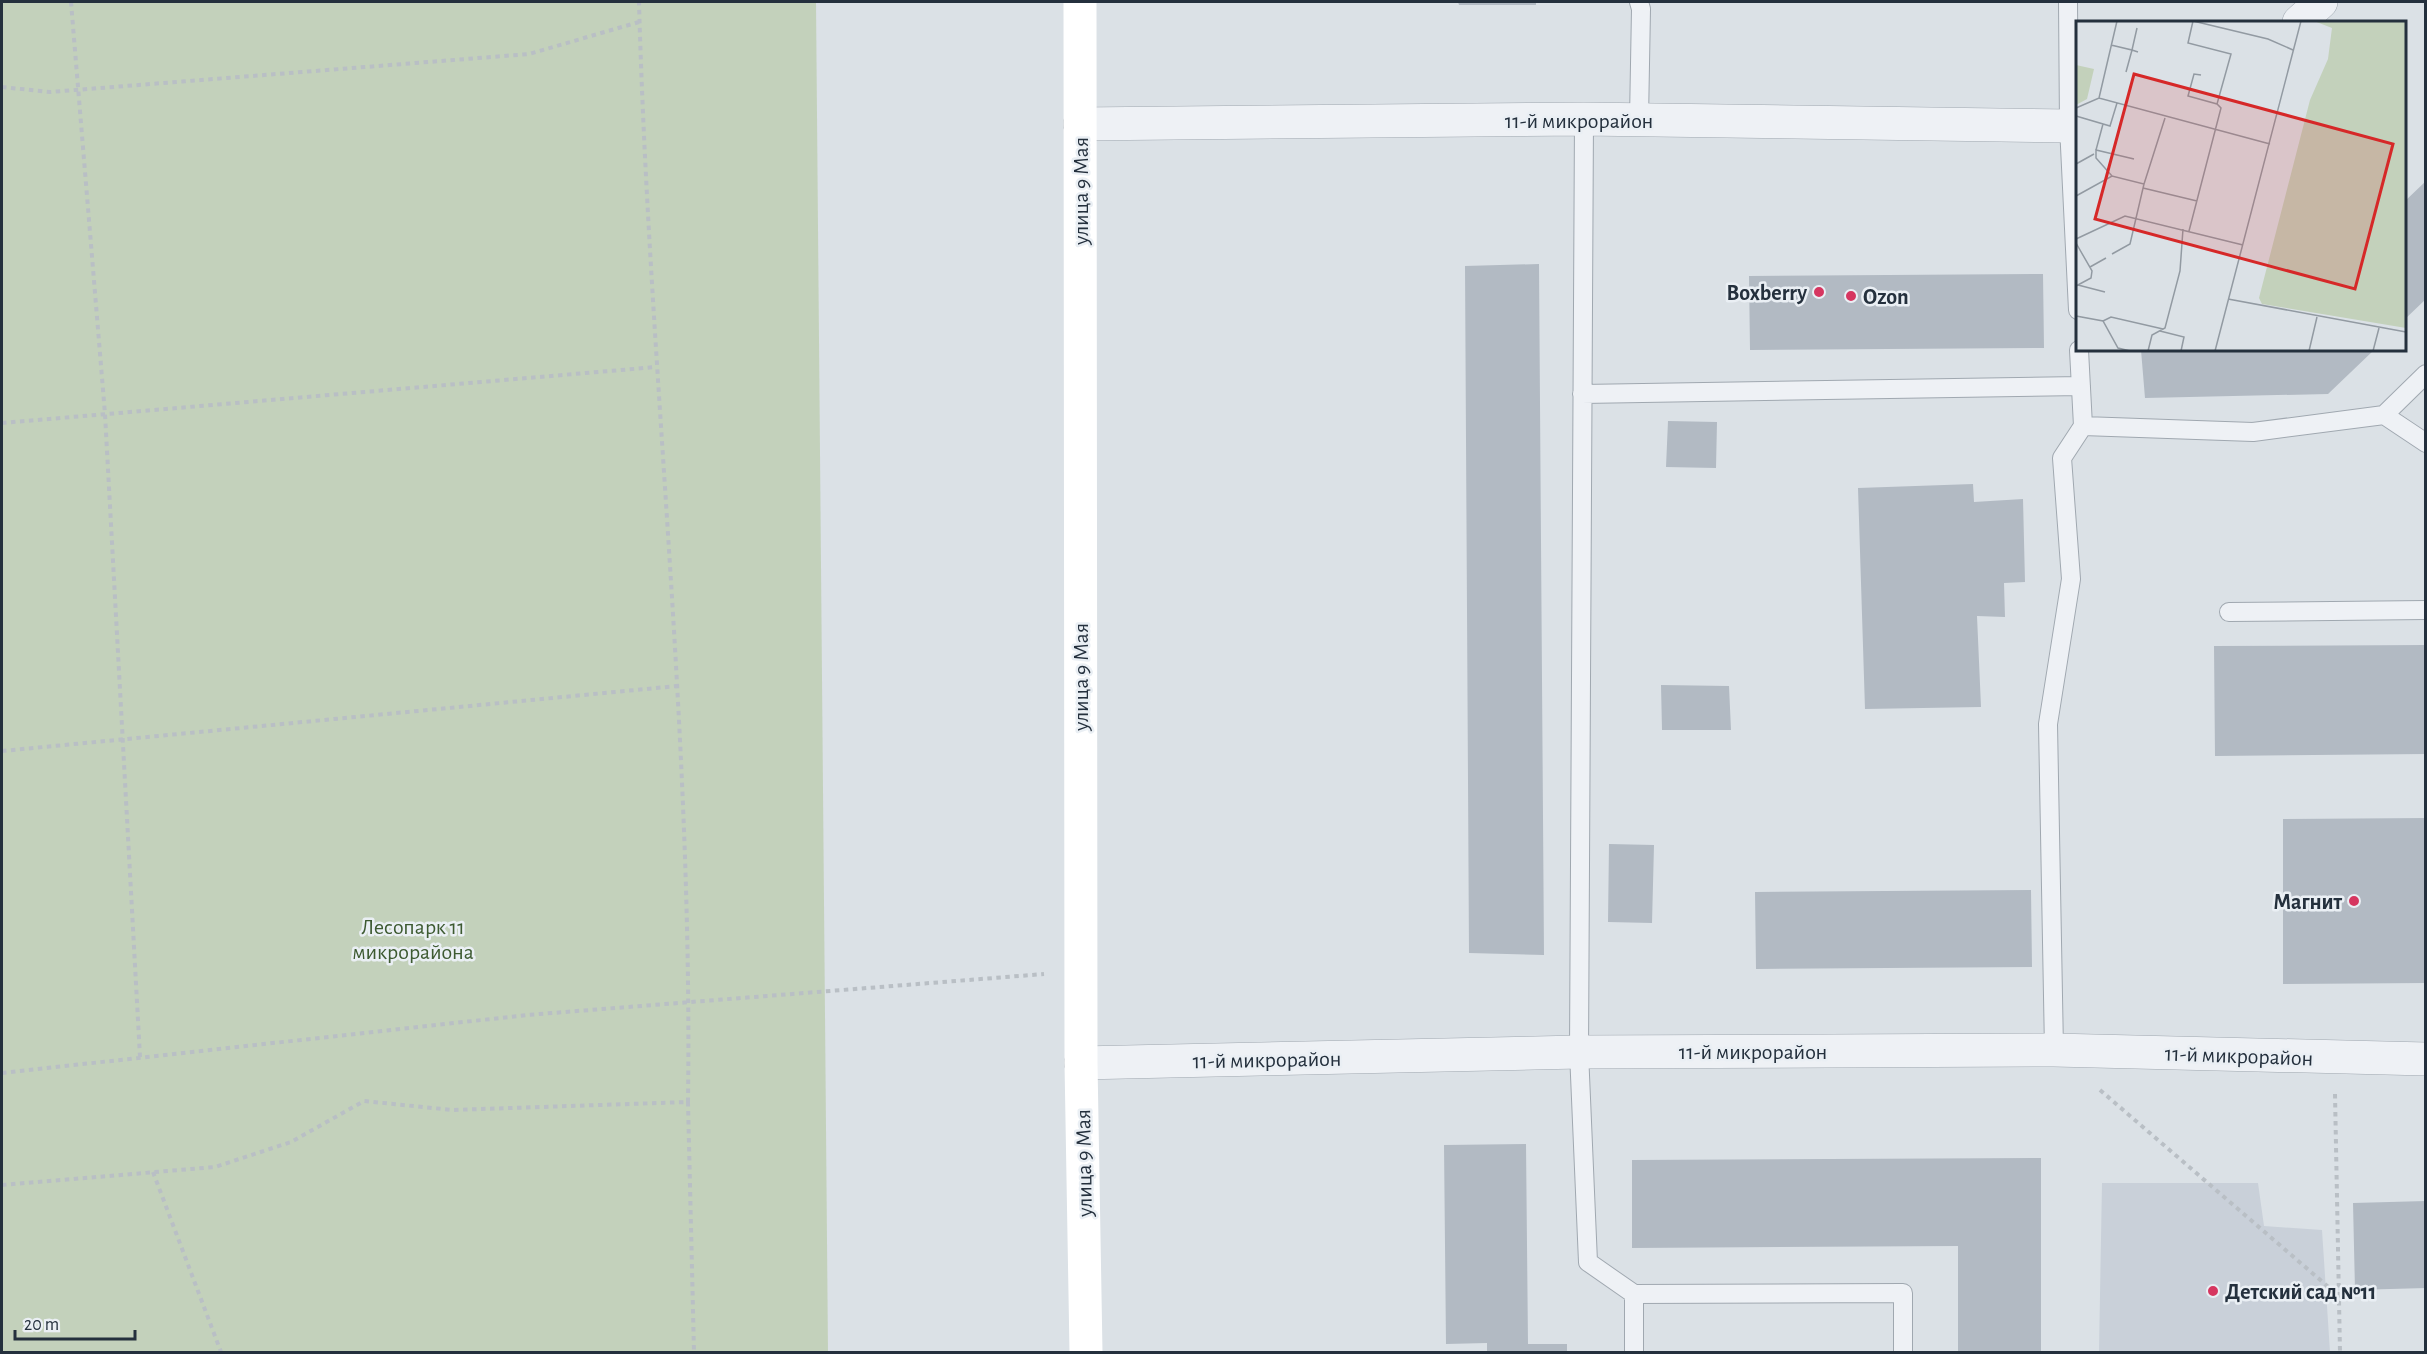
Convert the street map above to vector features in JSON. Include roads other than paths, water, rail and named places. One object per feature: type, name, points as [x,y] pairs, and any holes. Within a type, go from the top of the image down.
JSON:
[{"type":"main road","name":"улица 9 Мая","points":[[1080,2],[1081,1063],[1086,1353]]},
{"type":"street","points":[[2300,21],[2321,2]]},
{"type":"street","name":"11-й микрорайон","points":[[1080,124],[1639,119],[2073,125]]},
{"type":"street","name":"11-й микрорайон","points":[[1081,1063],[1580,1052],[2054,1050],[2426,1059]]},
{"type":"lane","points":[[1639,2],[1641,9],[1639,119]]},
{"type":"lane","points":[[2067,2],[2076,236]]},
{"type":"lane","points":[[1584,119],[1580,1052],[1588,1262],[1634,1294],[1903,1293],[1903,1353]]},
{"type":"lane","points":[[2054,1050],[2048,724],[2071,579],[2062,458],[2083,426],[2079,351]]},
{"type":"lane","points":[[2083,426],[2253,432],[2384,415],[2426,374]]},
{"type":"lane","points":[[1582,394],[2081,386]]},
{"type":"lane","points":[[2384,415],[2426,443]]},
{"type":"lane","points":[[2229,612],[2426,610]]},
{"type":"lane","points":[[1634,1294],[1634,1353]]},
{"type":"place","name":"Boxberry","points":[[1819,292]]},
{"type":"place","name":"Ozon","points":[[1851,296]]},
{"type":"place","name":"Магнит","points":[[2354,901]]},
{"type":"place","name":"Детский сад №11","points":[[2213,1291]]},
{"type":"park label","name":"Лесопарк 11 микрорайона","points":[[413,938]]}]
